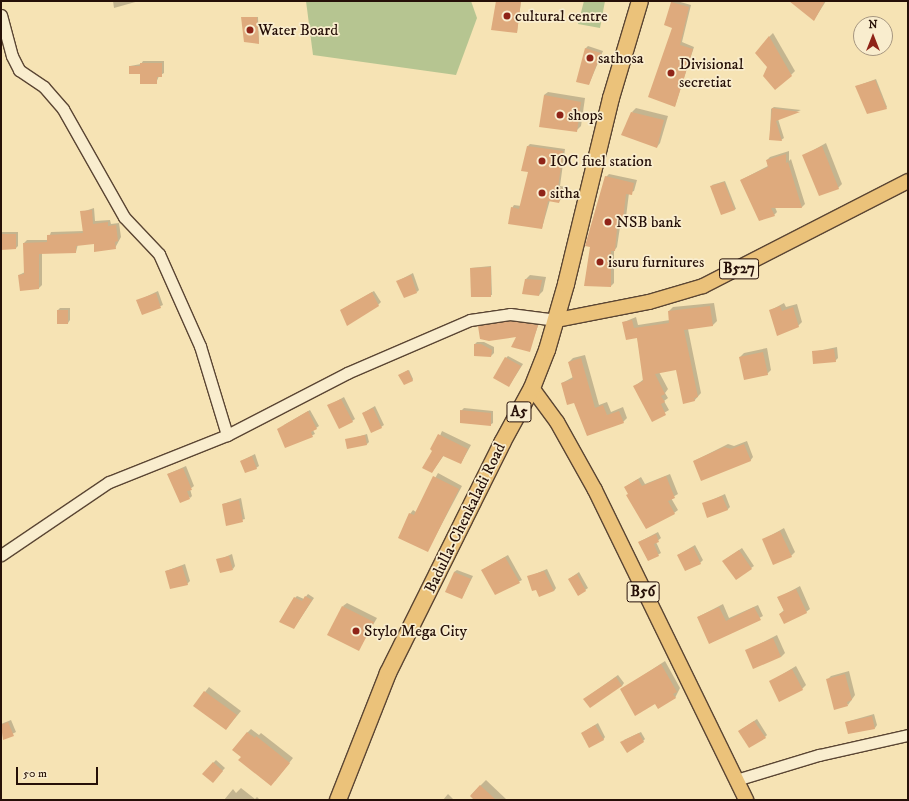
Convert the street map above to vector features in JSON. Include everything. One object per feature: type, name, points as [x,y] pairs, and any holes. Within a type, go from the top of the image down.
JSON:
[{"type":"highway","name":"Badulla-Chenkaladi Road","points":[[338,800],[388,673],[502,443],[532,388],[557,320],[611,98],[640,1]]},
{"type":"main road","name":"B527","points":[[557,320],[649,302],[702,286],[908,181]]},
{"type":"main road","name":"B56","points":[[532,388],[561,428],[595,490],[746,800]]},
{"type":"street","points":[[1,15],[12,56],[19,70],[44,87],[62,109],[124,217],[159,254],[200,346],[227,435]]},
{"type":"street","points":[[1,555],[109,482],[227,435],[347,374],[470,320],[510,314],[557,320]]},
{"type":"street","points":[[736,780],[819,755],[908,735]]},
{"type":"green space","points":[[306,1],[471,1],[477,18],[456,75],[313,55]]},
{"type":"green space","points":[[584,1],[605,1],[600,28],[578,24]]},
{"type":"building","name":"cultural centre","points":[[496,1],[521,1],[517,33],[491,30]]},
{"type":"building","points":[[789,1],[825,1],[814,21]]},
{"type":"building","name":"Divisional secretiat","points":[[671,2],[689,7],[680,45],[693,49],[675,107],[648,97],[672,28],[664,25]]},
{"type":"building","name":"Water Board","points":[[241,17],[257,17],[259,44],[244,42]]},
{"type":"building","points":[[769,36],[792,76],[775,90],[763,76],[767,67],[755,53]]},
{"type":"building","points":[[585,48],[601,53],[589,85],[576,82]]},
{"type":"building","points":[[140,63],[162,63],[162,77],[157,77],[157,84],[140,84],[140,74],[129,74],[129,66],[140,66]]},
{"type":"building","points":[[875,80],[887,109],[867,114],[855,86]]},
{"type":"building","name":"shops","points":[[544,95],[581,102],[577,132],[539,127]]},
{"type":"building","points":[[772,108],[800,112],[776,121],[782,141],[769,140]]},
{"type":"building","points":[[631,112],[664,120],[657,148],[621,135]]},
{"type":"building","points":[[527,146],[563,151],[558,188],[563,189],[559,203],[548,201],[542,229],[508,224],[511,207],[519,209],[528,172],[521,171]]},
{"type":"building","points":[[822,146],[839,189],[819,196],[802,155]]},
{"type":"building","points":[[786,154],[786,163],[788,162],[802,208],[771,208],[775,216],[759,221],[740,180],[768,167],[766,160]]},
{"type":"building","points":[[605,176],[634,183],[632,195],[626,194],[622,229],[617,228],[615,251],[611,251],[611,287],[584,286],[590,247],[585,246]]},
{"type":"building","points":[[724,182],[735,210],[721,215],[710,186]]},
{"type":"building","points":[[92,210],[93,224],[108,222],[108,226],[116,225],[118,241],[115,242],[116,249],[94,252],[94,244],[76,246],[76,253],[39,254],[39,289],[20,291],[18,275],[24,274],[23,243],[47,242],[47,235],[83,233],[80,211]]},
{"type":"building","points":[[1,234],[16,234],[16,249],[1,250]]},
{"type":"building","points":[[491,267],[491,297],[471,297],[470,268]]},
{"type":"building","points":[[411,275],[417,293],[404,298],[396,281]]},
{"type":"building","points":[[525,279],[542,280],[539,296],[522,294]]},
{"type":"building","points":[[372,292],[379,306],[347,326],[340,310]]},
{"type":"building","points":[[156,293],[161,308],[142,315],[136,300]]},
{"type":"building","points":[[710,306],[713,326],[684,330],[698,397],[694,398],[695,401],[683,404],[676,370],[655,374],[665,394],[661,396],[665,402],[661,404],[666,415],[652,422],[633,386],[643,381],[637,338],[626,340],[622,322],[632,320],[634,328],[669,323],[668,311]]},
{"type":"building","points":[[780,306],[782,311],[793,307],[799,327],[777,336],[769,310]]},
{"type":"building","points":[[57,310],[68,310],[68,324],[57,324]]},
{"type":"building","points":[[510,321],[538,325],[530,352],[511,347],[516,337],[489,341],[480,339],[478,326]]},
{"type":"building","points":[[474,344],[481,344],[492,350],[491,357],[474,356]]},
{"type":"building","points":[[834,349],[836,362],[813,364],[812,351]]},
{"type":"building","points":[[763,352],[768,375],[744,380],[739,357]]},
{"type":"building","points":[[505,357],[521,366],[509,387],[493,378]]},
{"type":"building","points":[[581,358],[595,408],[603,405],[607,415],[619,411],[624,423],[587,436],[574,403],[567,405],[561,383],[573,379],[568,362]]},
{"type":"building","points":[[408,370],[413,381],[404,385],[398,375]]},
{"type":"building","points":[[341,399],[353,422],[339,429],[327,405]]},
{"type":"building","points":[[373,408],[382,428],[371,433],[362,413]]},
{"type":"building","points":[[460,410],[491,413],[491,426],[460,423]]},
{"type":"building","points":[[308,411],[317,429],[311,432],[313,437],[285,448],[277,429]]},
{"type":"building","points":[[438,434],[468,449],[461,464],[443,456],[432,473],[422,468],[432,451],[430,449]]},
{"type":"building","points":[[365,435],[367,445],[347,449],[345,439]]},
{"type":"building","points":[[744,444],[751,461],[701,481],[693,461],[724,447],[731,449]]},
{"type":"building","points":[[252,456],[257,469],[245,473],[240,461]]},
{"type":"building","points":[[183,468],[192,490],[187,491],[190,499],[180,503],[167,474]]},
{"type":"building","points":[[433,476],[459,489],[428,552],[398,538],[409,513],[414,515]]},
{"type":"building","points":[[666,476],[675,498],[668,501],[675,514],[646,529],[626,495],[628,494],[624,487],[638,479],[642,486]]},
{"type":"building","points":[[722,496],[728,510],[707,518],[702,503]]},
{"type":"building","points":[[239,500],[243,522],[226,526],[222,504]]},
{"type":"building","points":[[780,531],[792,557],[773,565],[762,539]]},
{"type":"building","points":[[656,534],[659,542],[654,544],[659,556],[648,561],[638,542]]},
{"type":"building","points":[[693,547],[701,564],[685,571],[677,555]]},
{"type":"building","points":[[739,550],[752,569],[736,580],[722,561]]},
{"type":"building","points":[[229,556],[233,570],[220,573],[216,559]]},
{"type":"building","points":[[505,557],[520,583],[495,595],[481,570]]},
{"type":"building","points":[[182,566],[188,585],[170,589],[165,571]]},
{"type":"building","points":[[544,571],[554,591],[539,597],[536,590],[532,591],[527,576]]},
{"type":"building","points":[[454,572],[471,579],[462,599],[445,592]]},
{"type":"building","points":[[577,574],[586,591],[578,596],[568,579]]},
{"type":"building","points":[[796,589],[807,613],[784,624],[779,614],[784,611],[777,597]]},
{"type":"building","points":[[305,596],[312,600],[294,629],[279,622],[294,597],[302,601]]},
{"type":"building","points":[[342,606],[374,622],[359,651],[327,635]]},
{"type":"building","points":[[719,607],[726,621],[754,607],[761,620],[709,644],[697,617]]},
{"type":"building","points":[[773,638],[781,657],[753,669],[745,650]]},
{"type":"building","points":[[661,664],[677,692],[673,694],[676,698],[658,709],[655,704],[635,716],[620,689]]},
{"type":"building","points":[[792,669],[803,690],[779,702],[769,681]]},
{"type":"building","points":[[845,674],[852,700],[847,702],[848,706],[834,710],[826,679]]},
{"type":"building","points":[[616,677],[622,686],[590,708],[583,699]]},
{"type":"building","points":[[204,691],[237,715],[226,730],[193,706]]},
{"type":"building","points":[[872,716],[875,729],[848,734],[845,722]]},
{"type":"building","points":[[754,721],[766,738],[749,748],[738,731]]},
{"type":"building","points":[[8,722],[14,736],[3,740],[1,725]]},
{"type":"building","points":[[595,725],[604,740],[589,748],[581,733]]},
{"type":"building","points":[[247,732],[255,738],[256,736],[290,763],[271,786],[238,760],[241,757],[232,750]]},
{"type":"building","points":[[639,733],[644,742],[627,753],[620,742]]},
{"type":"building","points":[[213,762],[223,771],[213,783],[202,774]]},
{"type":"building","points":[[480,785],[496,800],[474,800],[470,796]]},
{"type":"place","name":"cultural centre","points":[[507,16]]},
{"type":"place","name":"Water Board","points":[[250,30]]},
{"type":"place","name":"sathosa","points":[[590,58]]},
{"type":"place","name":"Divisional secretiat","points":[[671,73]]},
{"type":"place","name":"shops","points":[[560,115]]},
{"type":"place","name":"IOC fuel station","points":[[542,161]]},
{"type":"place","name":"sitha","points":[[542,193]]},
{"type":"place","name":"NSB bank","points":[[608,222]]},
{"type":"place","name":"isuru furnitures","points":[[600,262]]},
{"type":"place","name":"Stylo Mega City","points":[[356,631]]}]
